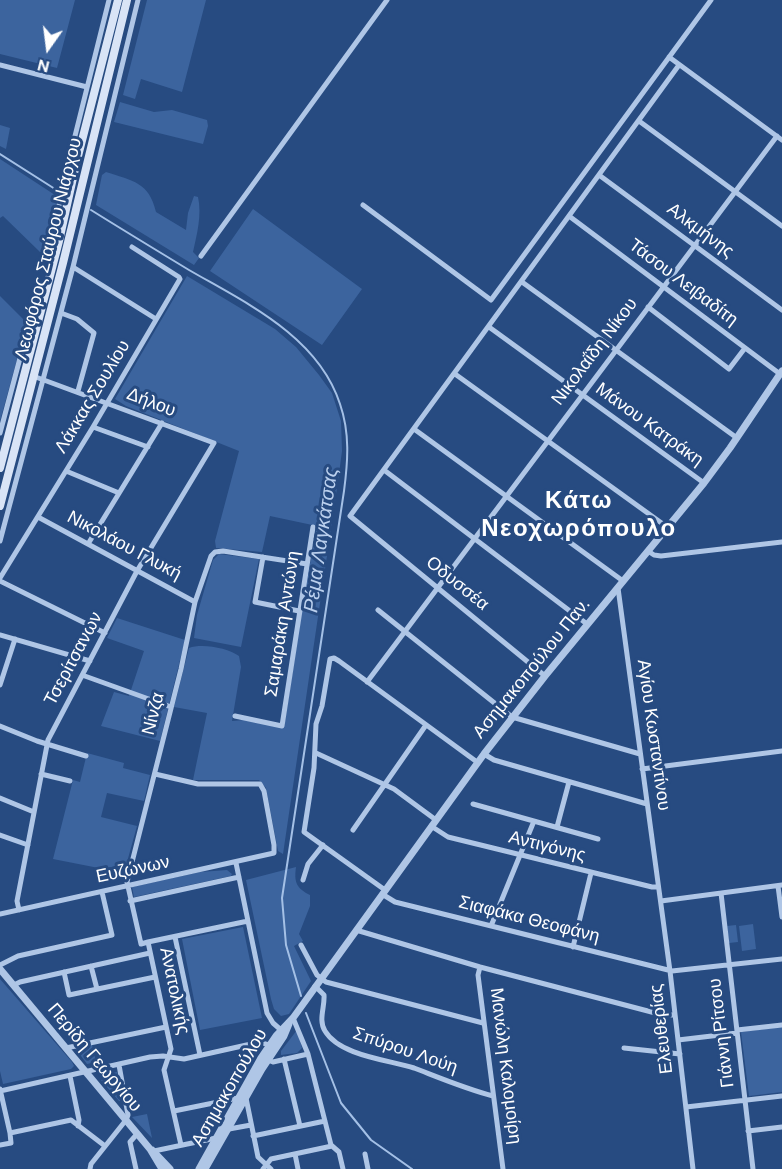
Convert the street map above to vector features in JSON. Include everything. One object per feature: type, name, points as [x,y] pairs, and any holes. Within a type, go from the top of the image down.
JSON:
[{"type":"main road","name":"Λεωφόρος Σταύρου Νιάρχου","points":[[0,468],[118,0]]},
{"type":"main road","name":"Λεωφόρος Σταύρου Νιάρχου","points":[[0,506],[63,263],[127,0]]},
{"type":"street","points":[[54,259],[52,239],[109,0]]},
{"type":"street","points":[[0,541],[73,267],[138,0]]},
{"type":"street","points":[[201,256],[387,0]]},
{"type":"street","points":[[363,206],[491,300],[711,0]]},
{"type":"street","points":[[669,57],[779,138]]},
{"type":"street","points":[[0,65],[87,87]]},
{"type":"street","points":[[587,624],[384,470],[679,65]]},
{"type":"street","points":[[639,121],[782,226]]},
{"type":"street","points":[[622,123],[632,130]]},
{"type":"street","name":"Νικολαΐδη Νίκου","points":[[367,682],[547,440],[779,138]]},
{"type":"street","name":"Αλκμήνης","points":[[599,175],[782,310]]},
{"type":"street","name":"Τάσου Λειβαδίτη","points":[[569,216],[745,348],[781,372]]},
{"type":"street","name":"Λάκκας Σουλίου","points":[[0,580],[180,279],[179,276],[132,247]]},
{"type":"street","points":[[73,267],[156,320]]},
{"type":"street","points":[[0,433],[35,302],[48,282]]},
{"type":"street","points":[[522,282],[737,438]]},
{"type":"street","points":[[648,307],[729,369],[745,348]]},
{"type":"street","points":[[61,313],[77,319],[94,333],[78,391]]},
{"type":"street","name":"Μάνου Κατράκη","points":[[489,327],[704,483]]},
{"type":"street","name":"Ασημακοπούλου Παν.","points":[[313,989],[477,762],[704,483],[781,372]]},
{"type":"street","points":[[455,374],[667,527]]},
{"type":"street","name":"Δήλου","points":[[32,376],[108,402],[214,443]]},
{"type":"street","points":[[88,544],[162,423]]},
{"type":"street","points":[[93,427],[148,447]]},
{"type":"street","points":[[414,429],[623,581]]},
{"type":"street","name":"Τσερίτσανων","points":[[19,910],[18,901],[47,744],[137,571],[214,443]]},
{"type":"street","name":"Οδυσσέα","points":[[384,470],[350,516],[545,676]]},
{"type":"street","points":[[66,471],[119,493]]},
{"type":"street","name":"Νικολάου Γλυκή","points":[[38,517],[195,602]]},
{"type":"street","name":"Σαμαράκη Αντώνη","points":[[235,716],[282,726],[298,611],[313,527]]},
{"type":"street","points":[[648,551],[661,556],[782,542]]},
{"type":"street","name":"Νίνζα","points":[[127,886],[195,602],[209,561],[215,552],[262,557]]},
{"type":"street","points":[[298,611],[255,602],[262,557],[307,564]]},
{"type":"street","points":[[0,580],[105,633]]},
{"type":"street","name":"Αγίου Κωσταντίνου","points":[[618,587],[658,887]]},
{"type":"street","points":[[378,610],[512,717],[640,754]]},
{"type":"street","points":[[0,635],[90,661]]},
{"type":"street","points":[[0,685],[15,639]]},
{"type":"street","points":[[316,753],[316,724],[323,701],[330,659],[336,659],[477,762]]},
{"type":"street","points":[[82,675],[171,707]]},
{"type":"street","points":[[353,830],[426,725]]},
{"type":"street","points":[[0,726],[86,756]]},
{"type":"street","points":[[642,769],[782,751]]},
{"type":"street","name":"Αντιγόνης","points":[[316,753],[401,793],[448,837],[591,873],[658,887]]},
{"type":"street","name":"Σιαφάκα Θεοφάνη","points":[[316,753],[304,832],[395,902],[670,971],[782,959]]},
{"type":"street","points":[[484,754],[494,760],[647,804]]},
{"type":"street","points":[[41,774],[70,782]]},
{"type":"street","name":"Ευζώνων","points":[[0,914],[272,854],[274,845],[264,791],[260,784],[198,784],[155,774]]},
{"type":"street","points":[[557,827],[569,782]]},
{"type":"street","points":[[0,798],[34,812]]},
{"type":"street","points":[[472,804],[598,839]]},
{"type":"street","points":[[491,926],[534,821]]},
{"type":"street","points":[[0,835],[28,845]]},
{"type":"street","points":[[303,880],[308,864],[323,845]]},
{"type":"street","points":[[236,863],[267,1013],[281,1030]]},
{"type":"street","points":[[573,947],[591,873]]},
{"type":"street","points":[[130,901],[239,877]]},
{"type":"street","name":"Ανατολικής","points":[[127,886],[141,944],[148,942],[171,1049],[164,1070],[182,1145]]},
{"type":"street","points":[[661,901],[780,886],[782,917]]},
{"type":"street","name":"Ελευθερίας","points":[[658,887],[693,1169]]},
{"type":"street","points":[[0,967],[18,956],[112,935],[102,892]]},
{"type":"street","name":"Γιάννη Ρίτσου","points":[[721,893],[753,1169]]},
{"type":"street","points":[[148,942],[248,921]]},
{"type":"street","points":[[356,930],[480,967],[663,1015],[675,1015]]},
{"type":"street","points":[[175,937],[200,1055]]},
{"type":"street","points":[[301,945],[321,979],[330,983],[483,1023]]},
{"type":"street","points":[[14,985],[150,953]]},
{"type":"street","points":[[92,966],[97,989]]},
{"type":"street","name":"Περίδη Γεωργίου","points":[[0,967],[152,1150],[162,1169]]},
{"type":"street","name":"Μανώλη Καλομοίρη","points":[[480,967],[478,975],[483,1023],[503,1169]]},
{"type":"street","points":[[64,972],[69,995],[155,977]]},
{"type":"street","name":"Ασημακοπούλου","points":[[200,1169],[217,1137],[313,989]]},
{"type":"street","name":"Σπύρου Λούη","points":[[313,989],[324,995],[322,1020],[324,1029],[337,1042],[364,1055],[413,1068],[493,1096]]},
{"type":"street","points":[[291,1021],[308,1054],[332,1146],[339,1152],[343,1169]]},
{"type":"street","name":"Ασημακοπούλου","points":[[206,1169],[229,1129],[269,1045],[291,1021]]},
{"type":"street","points":[[678,1040],[782,1025]]},
{"type":"street","points":[[66,1048],[166,1027]]},
{"type":"street","points":[[0,1145],[11,1143],[0,1090],[156,1056],[182,1059],[260,1042],[269,1045]]},
{"type":"street","points":[[624,1048],[680,1054]]},
{"type":"street","points":[[268,1060],[273,1062],[308,1054]]},
{"type":"street","points":[[284,1059],[300,1126]]},
{"type":"street","points":[[90,1169],[91,1164],[126,1120],[128,1109],[119,1065]]},
{"type":"street","points":[[70,1076],[79,1120],[78,1126]]},
{"type":"street","points":[[686,1107],[782,1096]]},
{"type":"street","points":[[174,1112],[242,1098],[258,1157],[264,1167],[271,1169]]},
{"type":"street","points":[[10,1133],[69,1120],[105,1146]]},
{"type":"street","points":[[254,1136],[325,1121]]},
{"type":"street","points":[[229,1129],[251,1125]]},
{"type":"street","points":[[748,1131],[782,1127]]},
{"type":"street","points":[[136,1169],[130,1142],[137,1134]]},
{"type":"street","points":[[152,1150],[217,1137]]},
{"type":"street","points":[[264,1167],[271,1159],[332,1146]]},
{"type":"street","points":[[152,1150],[170,1169]]},
{"type":"street","points":[[295,1154],[298,1169]]},
{"type":"street","points":[[365,1154],[368,1169]]},
{"type":"shaded area","points":[[0,0],[75,0],[57,68],[0,54]]},
{"type":"shaded area","points":[[147,0],[206,0],[182,92],[141,79],[135,99],[123,95]]},
{"type":"shaded area","points":[[120,102],[154,112],[172,110],[207,120],[208,126],[203,144],[114,122]]},
{"type":"shaded area","points":[[0,125],[10,128],[6,149],[0,146]]},
{"type":"shaded area","points":[[0,159],[58,197],[49,231],[48,254],[40,252],[3,216],[0,218]]},
{"type":"shaded area","points":[[106,172],[138,184],[149,194],[156,212],[186,230],[188,213],[194,196],[198,197],[199,218],[193,252],[199,258],[194,265],[96,205],[102,175]]},
{"type":"shaded area","points":[[253,209],[362,289],[322,345],[210,271]]},
{"type":"shaded area","points":[[187,276],[275,329],[296,347],[332,393],[341,421],[342,451],[338,481],[283,854],[278,851],[266,788],[259,780],[193,780],[207,713],[174,707],[189,648],[215,647],[239,656],[241,667],[232,721],[244,720],[284,728],[317,526],[270,516],[262,552],[216,548],[215,541],[239,451],[126,406],[115,399]]},
{"type":"shaded area","points":[[0,296],[27,323],[0,421]]},
{"type":"shaded area","points":[[219,554],[259,559],[241,647],[194,638],[197,615],[213,560]]},
{"type":"shaded area","points":[[117,618],[185,640],[160,741],[101,726],[114,692],[129,696],[144,651],[107,638]]},
{"type":"shaded area","points":[[87,753],[124,763],[123,768],[150,775],[144,801],[107,793],[101,817],[137,826],[124,873],[53,859],[73,780],[80,782]]},
{"type":"shaded area","points":[[296,867],[297,884],[310,895],[310,906],[299,934],[303,941],[294,946],[311,981],[289,1014],[281,1016],[274,1009],[271,999],[246,880]]},
{"type":"shaded area","points":[[227,870],[232,874],[231,876],[134,897],[132,887],[200,872]]},
{"type":"shaded area","points":[[753,924],[756,949],[742,951],[739,926]]},
{"type":"shaded area","points":[[736,925],[738,942],[729,943],[727,926]]},
{"type":"shaded area","points":[[243,927],[262,1018],[200,1030],[182,939]]},
{"type":"shaded area","points":[[0,979],[72,1062],[74,1066],[71,1069],[3,1084],[0,1071]]},
{"type":"shaded area","points":[[782,1027],[782,1092],[749,1096],[741,1032]]},
{"type":"shaded area","points":[[297,1030],[302,1048],[297,1053],[281,1055],[281,1051]]},
{"type":"shaded area","points":[[92,1045],[96,1062],[87,1064],[75,1048]]},
{"type":"shaded area","points":[[117,1072],[123,1101],[119,1101],[101,1080],[105,1079],[105,1075]]},
{"type":"shaded area","points":[[147,1114],[152,1138],[132,1117]]},
{"type":"waterway","name":"Ρέμα Λαγκάτσας","points":[[0,154],[55,189]]},
{"type":"waterway","name":"Ρέμα Λαγκάτσας","points":[[91,210],[234,295],[298,340],[330,380],[343,415],[347,447],[344,491],[282,898],[286,945],[301,996]]},
{"type":"waterway","name":"Ρέμα Λαγκάτσας","points":[[306,1013],[341,1103],[371,1140],[412,1169]]},
{"type":"district","name":"Κάτω Νεοχωρόπουλο","points":[[579,516]]}]
